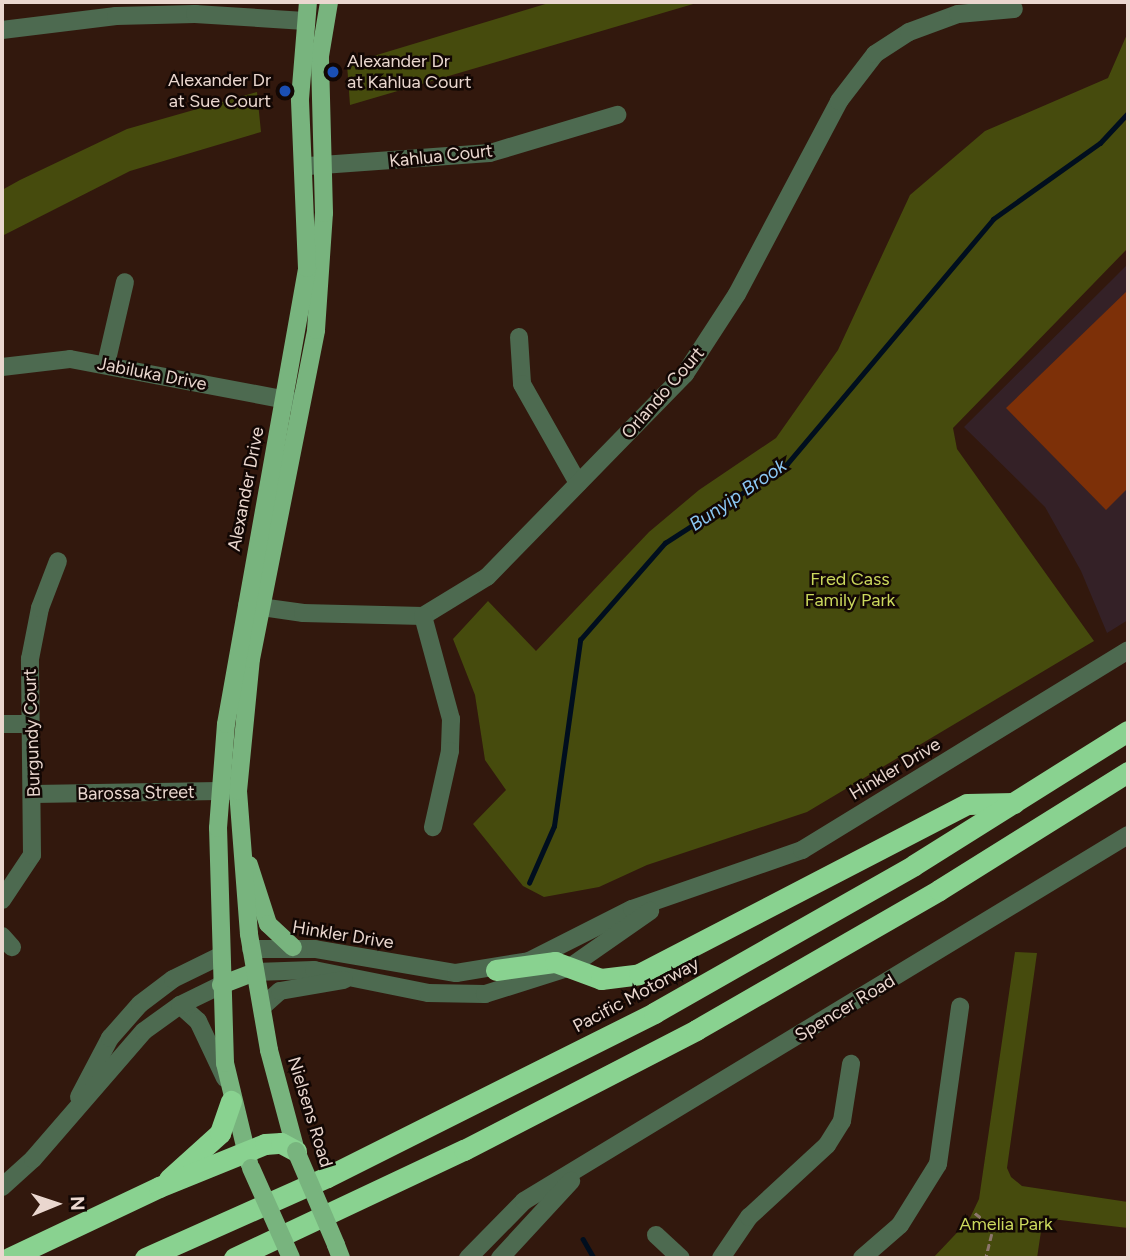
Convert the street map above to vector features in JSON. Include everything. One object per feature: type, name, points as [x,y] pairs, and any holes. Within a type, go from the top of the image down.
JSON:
[{"type":"highway","name":"Pacific Motorway","points":[[145,1258],[327,1177],[654,1013],[1016,803],[1128,732]]},
{"type":"highway","points":[[234,1258],[464,1150],[696,1030],[939,890],[1128,772]]},
{"type":"highway","points":[[496,970],[555,962],[607,980],[639,974],[967,804],[1016,803]]},
{"type":"highway","points":[[159,1187],[215,1138],[229,1091]]},
{"type":"highway","points":[[9,1258],[159,1187],[248,1161],[275,1142],[296,1151]]},
{"type":"main road","points":[[293,401],[307,268],[300,99],[308,2]]},
{"type":"main road","points":[[291,1258],[248,1161],[229,1091],[220,956],[229,791],[246,695],[252,607],[293,401],[321,282],[320,56],[328,2]]},
{"type":"main road","points":[[229,791],[238,810],[260,903],[273,932],[293,947]]},
{"type":"main road","points":[[238,810],[251,949]]},
{"type":"main road","name":"Hinkler Drive","points":[[220,956],[251,949]]},
{"type":"main road","name":"Nielsens Road","points":[[251,949],[296,1151],[340,1252]]},
{"type":"main road","name":"Hinkler Drive","points":[[221,985],[255,972]]},
{"type":"street","points":[[2,30],[114,9],[305,21]]},
{"type":"street","name":"Orlando Court","points":[[423,615],[487,577],[658,404],[708,340],[839,101],[875,54],[909,32],[958,14],[1014,9]]},
{"type":"street","name":"Kahlua Court","points":[[303,167],[490,153],[617,115]]},
{"type":"street","points":[[106,364],[125,282]]},
{"type":"street","points":[[519,337],[522,384],[578,483]]},
{"type":"street","name":"Jabiluka Drive","points":[[2,367],[70,359],[293,401]]},
{"type":"street","name":"Burgundy Court","points":[[2,900],[32,855],[32,639],[58,561]]},
{"type":"street","points":[[252,607],[423,615],[451,719],[450,751],[433,828]]},
{"type":"street","name":"Hinkler Drive","points":[[251,949],[293,947],[442,972],[496,970],[541,956],[624,913],[748,872],[819,841],[1128,650]]},
{"type":"street","points":[[2,724],[31,724]]},
{"type":"street","name":"Barossa Street","points":[[34,794],[229,791]]},
{"type":"street","name":"Spencer Road","points":[[468,1258],[483,1239],[524,1201],[1128,835]]},
{"type":"street","name":"Spencer Road","points":[[1102,853],[1128,850]]},
{"type":"street","name":"Hinkler Drive","points":[[255,972],[301,969],[428,993],[473,995],[512,988],[570,967],[670,898]]},
{"type":"street","name":"Hinkler Drive","points":[[69,1115],[105,1046],[129,1015],[173,979],[220,956]]},
{"type":"street","points":[[262,1007],[286,989],[358,978]]},
{"type":"street","name":"Hinkler Drive","points":[[2,1187],[145,1031],[180,1005],[221,985]]},
{"type":"street","points":[[180,1005],[198,1021],[229,1091]]},
{"type":"street","points":[[862,1258],[900,1225],[938,1164],[960,1007]]},
{"type":"street","points":[[721,1258],[749,1217],[827,1145],[842,1121],[851,1064]]},
{"type":"street","name":"Spencer Road","points":[[500,1258],[588,1164]]},
{"type":"street","points":[[656,1235],[681,1258]]},
{"type":"street","points":[[462,1258],[483,1239]]},
{"type":"path","points":[[975,1213],[989,1224],[992,1234],[986,1258]]},
{"type":"shaded area","points":[[1128,264],[1128,620],[1107,633],[1081,571],[1045,507],[964,427]]},
{"type":"green space","points":[[552,2],[700,2],[350,105],[347,64]]},
{"type":"green space","name":"Fred Cass Family Park","points":[[1128,32],[1128,248],[953,428],[957,449],[1094,641],[807,812],[647,865],[599,887],[544,897],[523,886],[473,824],[506,790],[485,760],[475,695],[453,639],[488,601],[536,651],[649,532],[699,490],[776,438],[838,350],[910,195],[985,131],[1108,78]]},
{"type":"green space","points":[[257,92],[261,132],[130,171],[2,236],[2,190],[127,129]]},
{"type":"green space","name":"Amelia Park","points":[[1015,952],[1037,953],[1007,1168],[1011,1177],[1022,1186],[1128,1202],[1128,1228],[1043,1218],[1037,1258],[933,1258],[969,1220],[979,1199]]},
{"type":"building","points":[[1128,290],[1128,488],[1106,510],[1006,408]]},
{"type":"waterway","name":"Bunyip Brook","points":[[529,883],[554,826],[580,640],[665,543],[787,464],[993,219],[1100,143],[1128,113]]},
{"type":"waterway","name":"Bunyip Brook","points":[[583,1239],[594,1258]]},
{"type":"place","name":"Alexander Dr at Kahlua Court","points":[[333,72]]},
{"type":"place","name":"Alexander Dr at Sue Court","points":[[285,91]]}]
